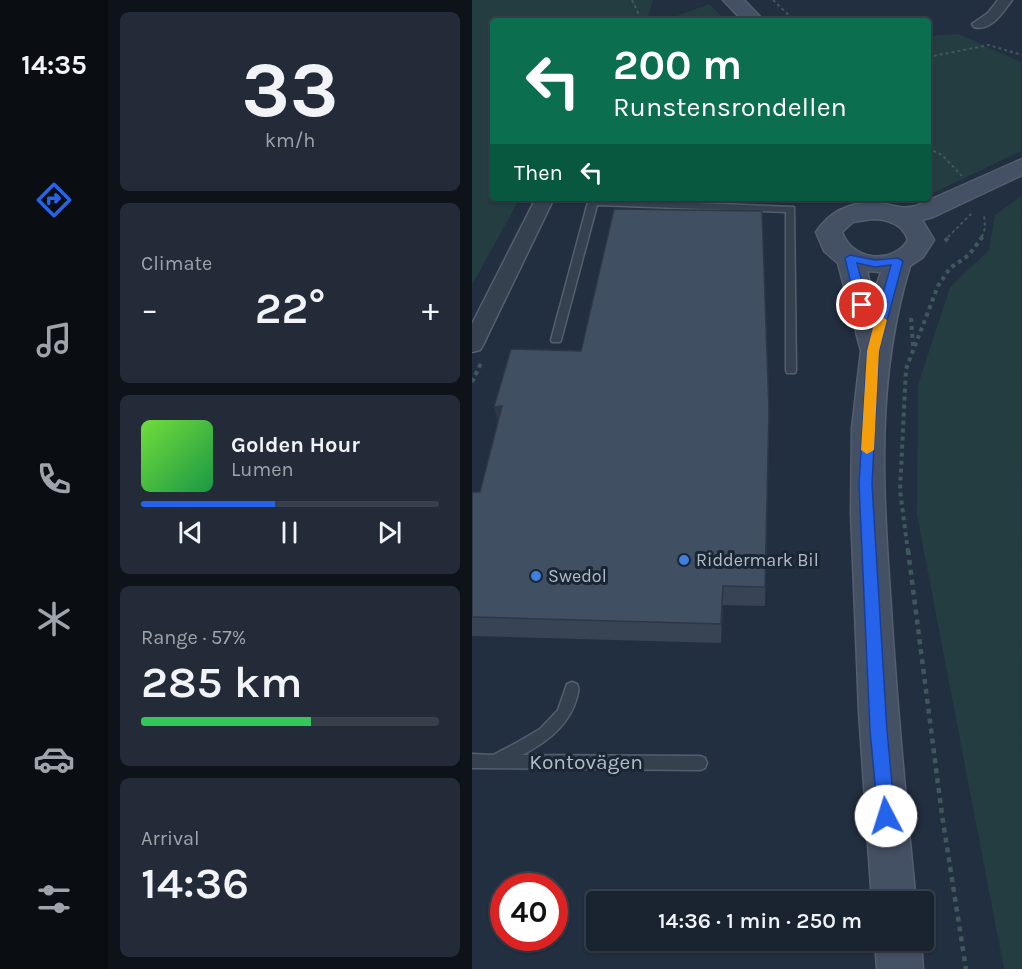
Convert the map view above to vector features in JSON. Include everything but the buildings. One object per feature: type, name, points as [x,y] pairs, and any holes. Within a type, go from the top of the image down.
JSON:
[{"type":"street","points":[[733,0],[751,18]]},
{"type":"street","points":[[979,24],[993,16],[1005,0]]},
{"type":"street","points":[[1012,171],[920,250],[875,264],[840,253],[830,239],[829,232],[841,209],[857,212],[890,209],[924,212],[966,197],[1012,171]]},
{"type":"street","points":[[931,198],[966,197]]},
{"type":"street","points":[[472,345],[544,201]]},
{"type":"street","points":[[873,351],[920,250],[919,233],[909,221],[890,209]]},
{"type":"street","points":[[850,258],[873,351],[865,484],[879,730],[893,891]]},
{"type":"street","points":[[899,951],[900,969]]},
{"type":"lane","points":[[556,340],[593,202],[792,209],[791,370]]},
{"type":"lane","points":[[493,761],[542,737],[570,703],[572,687]]},
{"type":"lane","name":"Kontovägen","points":[[472,761],[700,763]]},
{"type":"path","points":[[632,0],[641,18]]},
{"type":"path","points":[[773,0],[792,18]]},
{"type":"path","points":[[931,59],[988,45],[1021,56]]},
{"type":"path","points":[[920,250],[957,226],[966,197],[958,170],[942,155],[931,150]]},
{"type":"path","points":[[966,969],[941,804],[900,490],[906,369],[913,346],[938,286],[950,268],[969,255],[981,241],[985,228],[984,214]]},
{"type":"path","points":[[911,316],[913,346]]},
{"type":"green space","points":[[472,0],[653,0],[648,18],[490,18],[490,201],[518,201],[472,285]]},
{"type":"green space","points":[[709,4],[723,18],[671,18]]},
{"type":"green space","points":[[958,34],[1021,62],[1021,151],[935,192],[931,192],[931,36]]},
{"type":"green space","points":[[1021,196],[1022,969],[1004,969],[917,515],[918,385],[950,287],[989,250],[995,215]]},
{"type":"slow traffic","points":[[867,450],[873,351],[881,320]]},
{"type":"place","name":"Riddermark Bil","points":[[684,560]]},
{"type":"place","name":"Swedol","points":[[536,576]]},
{"type":"route","points":[[862,305],[850,258],[875,264],[898,261],[873,351],[865,484],[886,816]]}]
